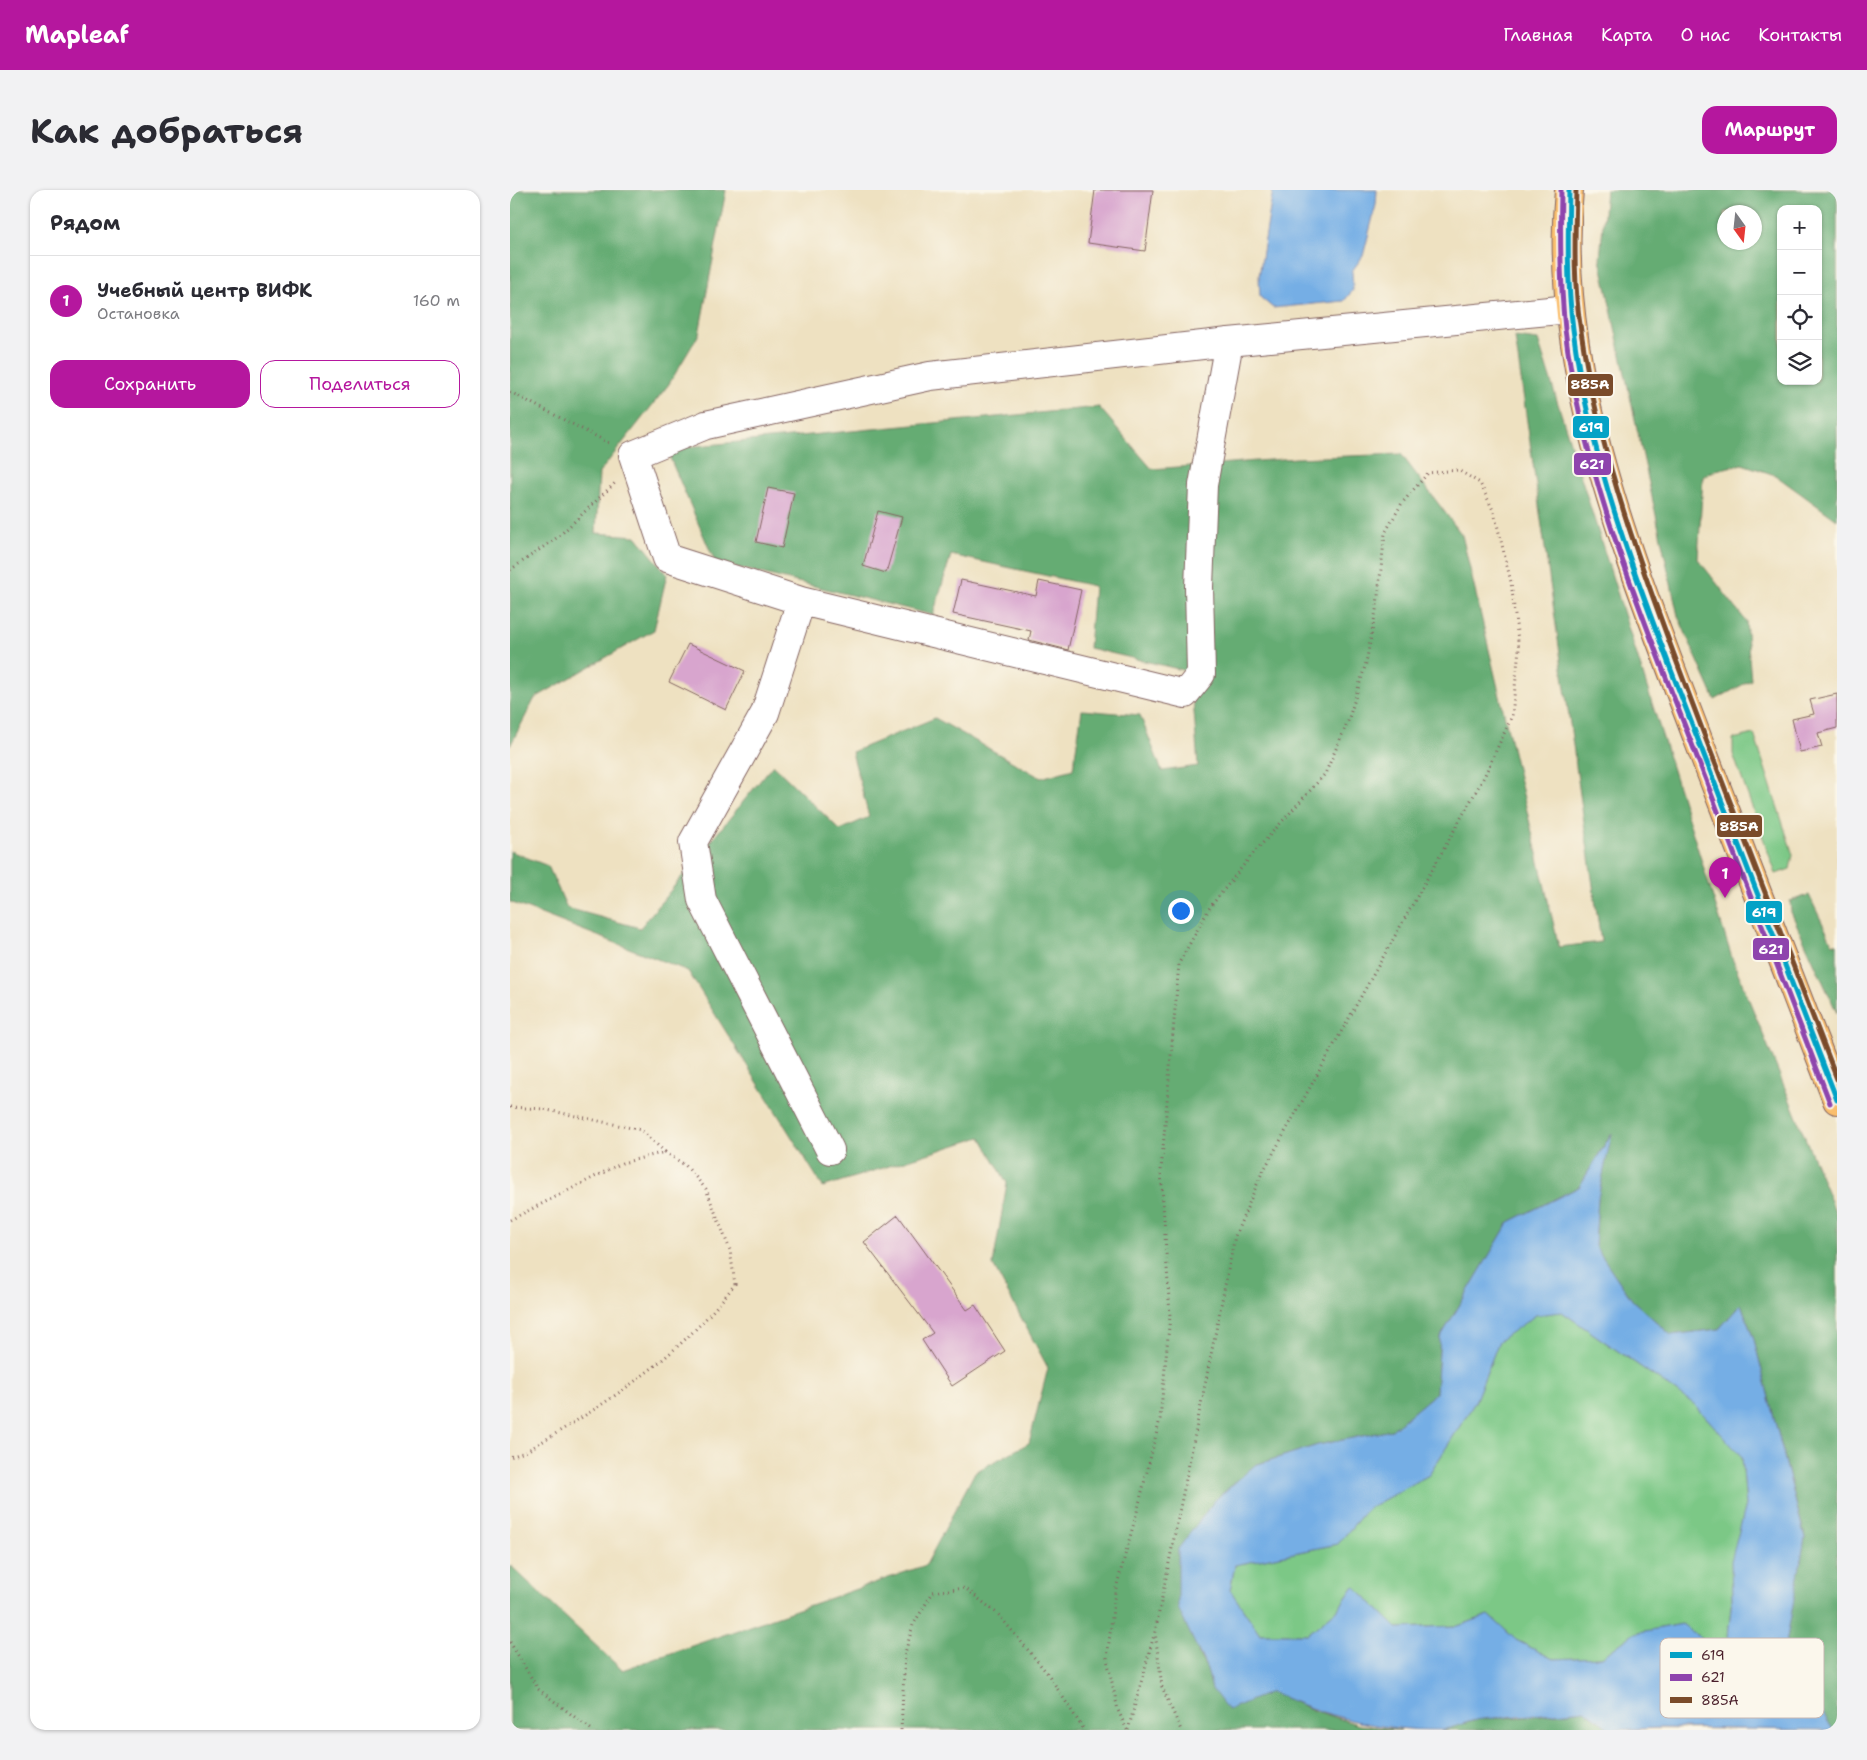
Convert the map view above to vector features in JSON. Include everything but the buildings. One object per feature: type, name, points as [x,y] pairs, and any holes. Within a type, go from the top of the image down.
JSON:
[{"type":"main road","points":[[1569,190],[1567,211],[1570,310],[1582,380],[1600,455],[1622,528],[1672,670],[1837,1100]]},
{"type":"lane","points":[[1229,342],[1203,484],[1199,587],[1201,674],[1184,694],[801,601],[667,558],[635,460],[706,425],[930,376],[1229,342],[1570,310]]},
{"type":"lane","points":[[801,601],[765,713],[693,842],[702,900],[830,1150]]},
{"type":"path","points":[[510,392],[635,460],[558,537],[510,570]]},
{"type":"path","points":[[1458,470],[1480,483],[1490,505],[1511,582],[1519,649],[1512,716],[1484,777],[1261,1175],[1235,1236],[1155,1632],[1128,1730],[1118,1710],[1107,1659],[1115,1592],[1160,1419],[1170,1316],[1161,1171],[1179,963],[1210,907],[1251,856],[1325,774],[1348,721],[1366,663],[1377,604],[1385,533],[1402,503],[1428,473],[1458,470]]},
{"type":"path","points":[[510,1107],[544,1109],[641,1130],[665,1152],[685,1165],[706,1188],[730,1250],[735,1284],[714,1312],[672,1354],[625,1390],[525,1452],[510,1457]]},
{"type":"path","points":[[510,1220],[622,1163],[665,1152]]},
{"type":"path","points":[[901,1730],[906,1653],[913,1625],[933,1592],[966,1588],[998,1614],[1048,1674],[1084,1730]]},
{"type":"path","points":[[1155,1632],[1162,1687],[1181,1730]]},
{"type":"path","points":[[510,1642],[538,1689],[592,1730]]},
{"type":"green space","points":[[510,190],[726,190],[699,334],[669,384],[599,473],[596,533],[636,536],[667,574],[654,630],[535,698],[510,746]]},
{"type":"green space","points":[[1606,190],[1837,190],[1837,520],[1775,475],[1742,464],[1716,470],[1703,476],[1698,559],[1746,621],[1751,680],[1715,700],[1678,616],[1600,259]]},
{"type":"green space","points":[[1515,337],[1538,340],[1732,958],[1837,1216],[1837,1730],[1833,1730],[1824,1715],[1824,1638],[1787,1638],[1805,1537],[1754,1340],[1741,1304],[1719,1329],[1671,1335],[1632,1300],[1595,1246],[1598,1198],[1611,1134],[1579,1187],[1509,1222],[1440,1338],[1436,1393],[1392,1430],[1318,1445],[1255,1465],[1198,1653],[1207,1669],[1212,1689],[1271,1692],[1313,1710],[1359,1725],[1401,1730],[510,1730],[510,1565],[622,1670],[926,1565],[975,1472],[1029,1443],[1048,1368],[993,1265],[1007,1183],[981,1137],[823,1187],[688,971],[510,902],[510,851],[548,866],[567,908],[640,928],[773,765],[840,830],[869,817],[852,752],[935,718],[1041,778],[1073,769],[1082,710],[1140,715],[1162,771],[1198,766],[1191,672],[1089,648],[1094,586],[951,555],[933,615],[715,562],[666,449],[1099,407],[1152,469],[1296,458],[1401,454],[1462,535],[1559,947],[1601,942]]},
{"type":"green space","points":[[1754,734],[1793,855],[1790,869],[1776,874],[1733,754],[1733,739]]},
{"type":"green space","points":[[1809,895],[1832,943],[1837,944],[1837,1013],[1791,912],[1790,901]]},
{"type":"green space","points":[[1562,1312],[1694,1404],[1742,1457],[1746,1505],[1732,1561],[1732,1598],[1728,1638],[1701,1638],[1682,1624],[1635,1633],[1602,1657],[1553,1659],[1516,1640],[1489,1615],[1458,1626],[1397,1628],[1354,1586],[1339,1608],[1308,1634],[1260,1634],[1230,1590],[1235,1565],[1338,1544],[1367,1509],[1429,1475],[1475,1402],[1499,1341],[1536,1314]]},
{"type":"green space","points":[[1585,1710],[1611,1730],[1441,1730],[1480,1719],[1525,1717]]},
{"type":"water","points":[[1273,190],[1377,190],[1376,205],[1363,256],[1352,271],[1353,290],[1344,301],[1273,308],[1260,297],[1259,276]]},
{"type":"water","points":[[1612,1133],[1598,1198],[1595,1246],[1632,1300],[1671,1335],[1719,1329],[1741,1304],[1754,1340],[1805,1538],[1787,1638],[1728,1638],[1732,1598],[1731,1561],[1746,1505],[1742,1457],[1694,1404],[1562,1312],[1536,1315],[1499,1341],[1475,1402],[1429,1475],[1367,1509],[1338,1544],[1235,1565],[1230,1590],[1260,1634],[1308,1634],[1339,1608],[1354,1586],[1397,1628],[1458,1626],[1489,1615],[1516,1640],[1553,1659],[1602,1657],[1635,1633],[1682,1624],[1701,1638],[1660,1638],[1660,1718],[1824,1718],[1824,1715],[1833,1730],[1660,1728],[1611,1730],[1585,1710],[1477,1720],[1439,1730],[1393,1728],[1332,1715],[1271,1692],[1228,1710],[1212,1689],[1207,1669],[1178,1608],[1178,1549],[1215,1500],[1255,1465],[1318,1445],[1392,1430],[1436,1393],[1440,1338],[1509,1222],[1579,1187]]},
{"type":"transit line","name":"621","points":[[1561,190],[1561,260],[1565,329],[1573,384],[1600,492],[1636,600],[1830,1103]]},
{"type":"transit line","name":"619","points":[[1569,190],[1568,243],[1573,329],[1593,437],[1608,491],[1662,648],[1837,1100]]},
{"type":"transit line","name":"885А","points":[[1576,190],[1575,260],[1578,313],[1601,433],[1615,483],[1665,631],[1837,1079]]},
{"type":"place","name":"Учебный центр ВИФК","points":[[1725,898]]}]
